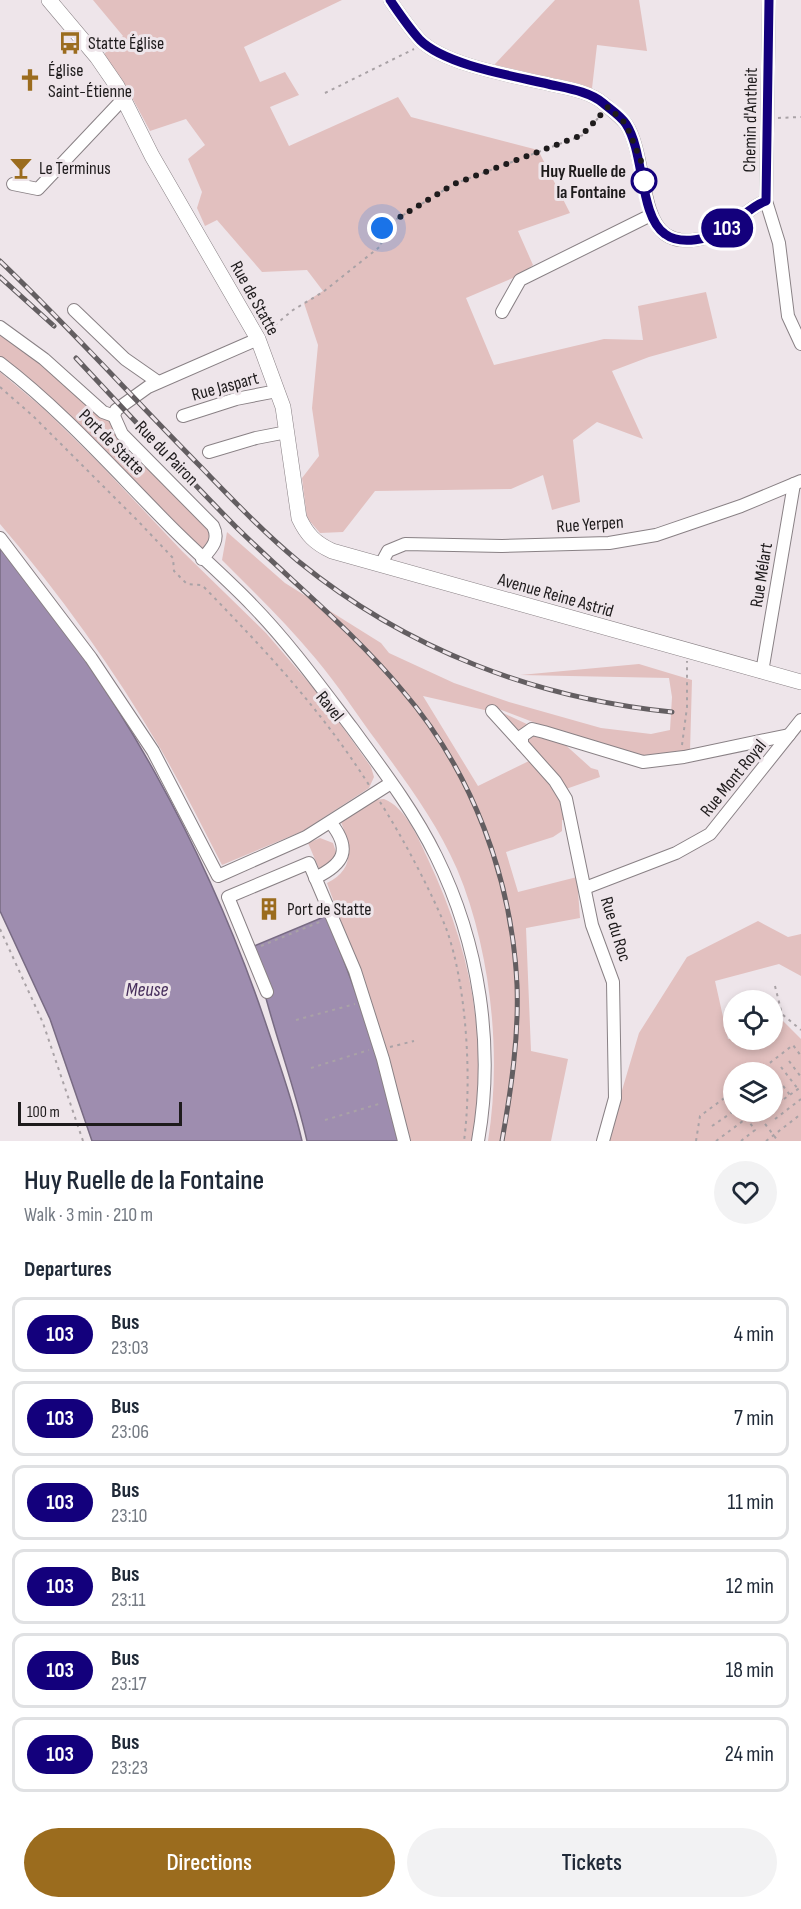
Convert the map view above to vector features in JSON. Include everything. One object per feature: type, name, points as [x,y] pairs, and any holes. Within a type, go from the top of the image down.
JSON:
[{"type":"main road","name":"Rue de Statte","points":[[49,0],[97,57],[124,98],[152,156],[258,339],[277,391],[287,432],[299,518],[306,533]]},
{"type":"main road","name":"Avenue Reine Astrid","points":[[306,533],[318,544],[332,550],[801,682]]},
{"type":"street","points":[[390,0],[422,42],[457,61],[572,89],[600,100],[626,124],[641,161],[651,215],[665,234],[682,240],[702,239],[724,230],[754,205],[766,201]]},
{"type":"street","name":"Chemin d'Antheit","points":[[769,0],[766,201],[779,243],[788,316],[801,344]]},
{"type":"street","points":[[14,184],[38,189],[124,98]]},
{"type":"street","points":[[502,312],[520,280],[651,215]]},
{"type":"street","points":[[74,310],[125,359],[158,382]]},
{"type":"street","points":[[0,327],[44,359],[103,412],[114,416]]},
{"type":"street","name":"Rue du Pairon","points":[[202,559],[214,545],[217,534],[213,526],[122,434],[114,416],[116,410],[158,382],[258,339]]},
{"type":"street","name":"Port de Statte","points":[[0,363],[70,425],[202,559],[252,605],[303,662],[391,783],[436,855],[462,918],[476,977],[485,1046],[485,1084],[478,1141]]},
{"type":"street","name":"Rue Jaspart","points":[[183,416],[236,399],[277,391]]},
{"type":"street","points":[[209,452],[256,438],[287,432]]},
{"type":"street","name":"Rue Yerpen","points":[[381,564],[388,551],[405,544],[502,546],[609,543],[656,535],[741,506],[797,482]]},
{"type":"street","name":"Rue Mélart","points":[[762,672],[797,482]]},
{"type":"street","points":[[0,538],[91,658],[153,751],[218,876],[306,837],[391,783]]},
{"type":"street","name":"Rue du Roc","points":[[492,711],[555,781],[566,799],[592,924],[613,982],[615,1098],[603,1141]]},
{"type":"street","name":"Rue Mont Royal","points":[[585,888],[676,853],[710,834],[801,720]]},
{"type":"street","points":[[522,744],[522,736],[532,729],[634,760],[655,761],[789,735]]},
{"type":"street","points":[[315,878],[332,870],[340,863],[343,842],[331,823]]},
{"type":"street","points":[[267,992],[228,897],[309,863],[355,971],[380,1050],[404,1141]]},
{"type":"path","points":[[325,93],[410,52],[422,42]]},
{"type":"path","points":[[258,339],[381,245],[376,232],[454,184],[582,135],[608,107]]},
{"type":"path","points":[[784,118],[801,117]]},
{"type":"path","name":"Ravel","points":[[0,387],[34,417],[173,558],[174,571],[188,584],[202,585],[278,663],[344,745],[375,794],[446,929],[459,982],[467,1054],[464,1141]]},
{"type":"path","points":[[684,757],[682,745],[688,652]]},
{"type":"path","points":[[257,948],[324,920]]},
{"type":"path","points":[[0,929],[43,1023],[83,1141]]},
{"type":"path","points":[[775,986],[782,1014],[801,1030]]},
{"type":"path","points":[[296,1020],[355,1004],[358,1013]]},
{"type":"path","points":[[311,1068],[369,1050],[366,1041]]},
{"type":"path","points":[[380,1050],[414,1041]]},
{"type":"path","points":[[771,1062],[793,1045],[801,1056]]},
{"type":"path","points":[[789,1061],[801,1077]]},
{"type":"path","points":[[783,1068],[798,1089]]},
{"type":"path","points":[[783,1086],[790,1095]]},
{"type":"path","points":[[783,1100],[801,1086]]},
{"type":"path","points":[[696,1141],[700,1116],[723,1099]]},
{"type":"path","points":[[783,1113],[801,1099]]},
{"type":"path","points":[[325,1120],[384,1102],[387,1112]]},
{"type":"path","points":[[766,1141],[801,1114]]},
{"type":"path","points":[[712,1126],[723,1118]]},
{"type":"path","points":[[716,1141],[742,1122]]},
{"type":"path","points":[[741,1141],[755,1130],[750,1122]]},
{"type":"path","points":[[763,1122],[778,1141]]},
{"type":"shaded area","points":[[93,0],[342,0],[244,47],[260,82],[285,72],[299,95],[270,107],[289,146],[398,97],[411,117],[538,150],[570,213],[518,231],[533,265],[520,275],[466,298],[494,365],[604,339],[643,340],[638,306],[706,292],[717,338],[649,357],[612,371],[643,439],[597,422],[573,440],[580,502],[552,510],[543,475],[511,489],[375,491],[343,532],[320,533],[307,518],[302,478],[319,456],[312,408],[318,345],[304,303],[323,291],[307,270],[262,272],[217,220],[205,226],[197,208],[202,192],[188,159],[205,145],[186,119],[150,131],[128,90],[102,56],[123,36]]},
{"type":"shaded area","points":[[555,0],[639,0],[647,51],[597,45],[591,97],[495,72],[495,64]]},
{"type":"shaded area","points":[[0,327],[103,412],[217,534],[202,559],[0,363]]},
{"type":"shaded area","points":[[0,372],[44,409],[182,551],[266,633],[322,698],[371,767],[374,777],[369,788],[303,831],[222,865],[168,762],[124,689],[44,577],[0,524]]},
{"type":"shaded area","points":[[227,532],[285,583],[381,643],[389,653],[454,683],[509,702],[601,728],[651,734],[670,730],[672,697],[669,678],[520,675],[639,664],[692,680],[690,752],[645,756],[554,730],[491,706],[489,711],[423,696],[478,786],[533,759],[562,790],[569,820],[562,820],[562,831],[553,837],[506,852],[518,892],[577,877],[580,918],[526,928],[531,1051],[568,1059],[551,1141],[488,1141],[494,1074],[490,1003],[478,934],[469,900],[457,869],[421,804],[332,679],[294,633],[222,560]]},
{"type":"shaded area","points":[[503,713],[531,726],[518,735],[500,716]]},
{"type":"shaded area","points":[[533,735],[561,741],[591,768],[598,770],[600,777],[566,789],[528,743],[528,739]]},
{"type":"shaded area","points":[[384,799],[392,803],[404,816],[419,841],[442,892],[465,961],[477,1030],[477,1103],[472,1141],[411,1141],[375,1015],[327,883],[342,872],[348,857],[347,840],[341,822],[373,800]]},
{"type":"shaded area","points":[[320,838],[333,843],[337,855],[320,871],[308,843]]},
{"type":"shaded area","points":[[758,921],[788,937],[801,934],[801,976],[779,964],[715,981],[723,1017],[723,1050],[783,1050],[783,1021],[801,1039],[801,1141],[607,1141],[639,1033],[687,957]]},
{"type":"water","name":"Meuse","points":[[0,548],[43,601],[121,714],[187,834],[217,897],[243,960],[286,1082],[302,1141],[92,1141],[50,1019],[0,911]]},
{"type":"water","points":[[326,916],[367,1027],[385,1083],[399,1141],[307,1141],[265,995],[254,946]]},
{"type":"railway","points":[[0,261],[260,527],[298,561],[339,592],[427,644],[521,681],[571,695],[672,712]]},
{"type":"railway","points":[[0,277],[54,326]]},
{"type":"railway","points":[[76,358],[236,527],[342,626],[383,668],[427,722],[449,755],[468,791],[497,866],[507,905],[513,945],[517,985],[516,1044],[502,1141]]},
{"type":"bus line","name":"103","points":[[390,0],[421,41],[457,61],[572,89],[600,100],[626,124],[641,161],[651,215],[665,234],[682,240],[702,239],[724,230],[754,205],[766,201],[769,0]]},
{"type":"place","name":"Statte Église","points":[[70,43]]},
{"type":"place","name":"Église Saint-Étienne","points":[[30,80]]},
{"type":"place","name":"Le Terminus","points":[[21,168]]},
{"type":"place","name":"Huy Ruelle de la Fontaine","points":[[644,181]]},
{"type":"place","name":"Port de Statte","points":[[269,909]]},
{"type":"route","points":[[382,228],[454,184],[582,135],[608,107],[626,124],[641,161],[644,181]]}]
